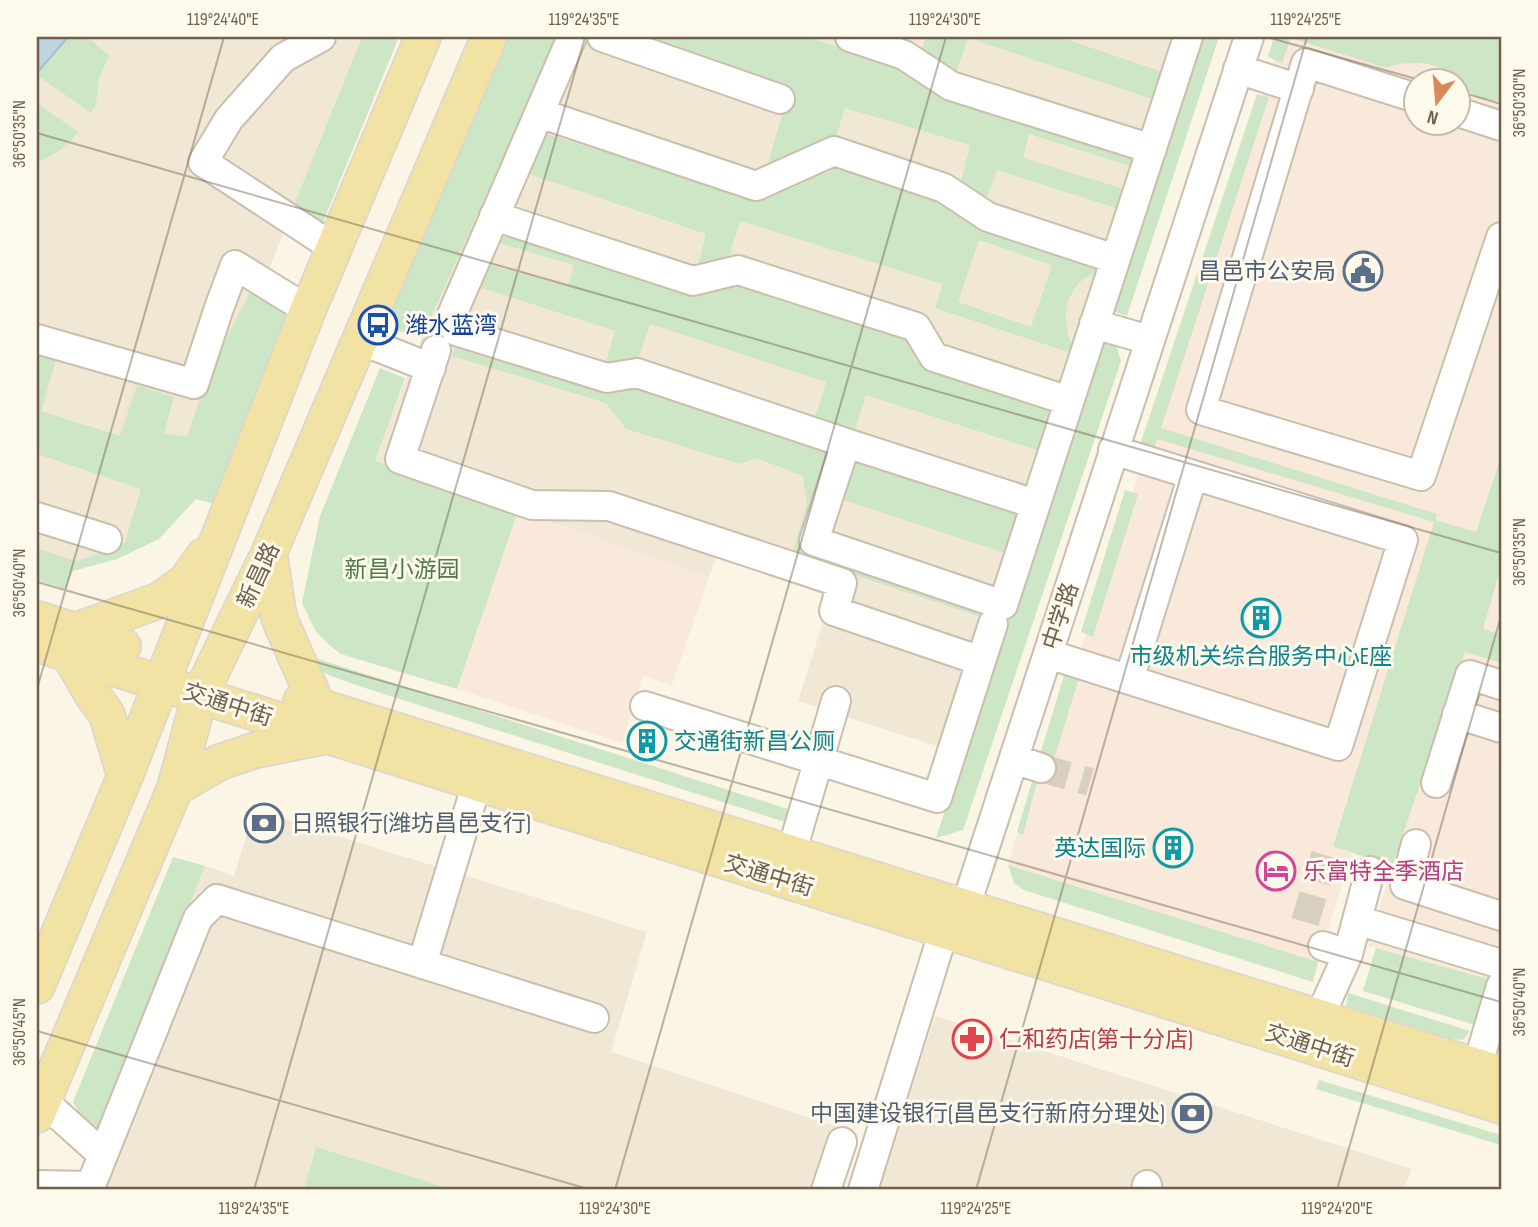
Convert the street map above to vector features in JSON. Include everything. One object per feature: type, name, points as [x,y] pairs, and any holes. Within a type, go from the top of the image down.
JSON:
[{"type":"main road","name":"新昌路","points":[[37,986],[125,776],[308,310],[422,37]]},
{"type":"main road","name":"新昌路","points":[[40,1108],[175,788],[205,684],[269,554],[489,37]]},
{"type":"main road","points":[[125,776],[107,715],[49,640],[160,600],[187,581],[222,530]]},
{"type":"main road","points":[[175,788],[220,762],[324,721],[279,618],[269,554]]},
{"type":"main road","name":"交通中街","points":[[49,640],[791,854],[955,919],[1501,1106]]},
{"type":"main road","name":"交通中街","points":[[324,721],[477,783],[955,919],[1319,1017],[1489,1070]]},
{"type":"street","points":[[321,37],[282,58],[229,119],[203,162],[334,248]]},
{"type":"street","points":[[572,37],[452,317],[456,331],[607,377],[637,373],[1035,504]]},
{"type":"street","points":[[602,37],[780,99]]},
{"type":"street","points":[[850,37],[904,55],[951,86],[1152,149]]},
{"type":"street","points":[[846,443],[814,541],[1003,605],[1188,37]]},
{"type":"street","name":"中学路","points":[[863,1190],[955,919],[1014,759],[1249,37]]},
{"type":"street","points":[[1402,94],[1306,63],[1201,410],[1421,476],[1501,237]]},
{"type":"street","points":[[1238,69],[1299,89]]},
{"type":"street","points":[[539,113],[756,186],[834,151],[944,188],[988,217],[1115,259]]},
{"type":"street","points":[[1472,117],[1501,126]]},
{"type":"street","points":[[494,216],[693,281],[738,270],[916,327],[934,357],[1069,401]]},
{"type":"street","points":[[37,340],[194,384],[235,265],[308,310]]},
{"type":"street","points":[[1094,324],[1149,340]]},
{"type":"street","points":[[360,340],[433,359],[400,458],[532,505],[609,506],[842,583],[834,611],[981,661]]},
{"type":"street","points":[[1048,654],[1338,746],[1391,581],[1402,540],[1113,450]]},
{"type":"street","points":[[1129,680],[1193,475]]},
{"type":"street","points":[[37,517],[107,539]]},
{"type":"street","points":[[645,706],[937,798],[993,624]]},
{"type":"street","points":[[1436,783],[1470,675],[1501,684]]},
{"type":"street","points":[[791,854],[836,701]]},
{"type":"street","points":[[1457,714],[1501,728]]},
{"type":"street","points":[[1014,759],[1041,768]]},
{"type":"street","points":[[422,964],[477,783]]},
{"type":"street","points":[[1416,844],[1405,886],[1501,916]]},
{"type":"street","points":[[1319,1017],[1335,950],[1357,920],[1370,871]]},
{"type":"street","points":[[37,1185],[90,1188],[198,918],[217,899],[594,1018]]},
{"type":"street","points":[[1357,920],[1501,964]]},
{"type":"street","points":[[1489,1070],[1501,986]]},
{"type":"street","points":[[40,1108],[103,1155]]},
{"type":"street","points":[[826,1190],[842,1142]]},
{"type":"shaded area","points":[[37,37],[362,37],[293,207],[183,495],[155,525],[114,547],[77,561],[37,548]]},
{"type":"shaded area","points":[[558,37],[1198,37],[964,755],[798,701],[831,597],[716,557],[709,577],[374,461],[422,337]]},
{"type":"shaded area","points":[[1282,37],[1386,68],[1399,63],[1434,66],[1402,66],[1402,136],[1472,136],[1472,92],[1501,102],[1501,457],[1477,532],[1435,520],[1333,845],[1352,853],[1318,962],[1008,865],[1034,775],[1045,759]]},
{"type":"shaded area","points":[[1501,487],[1501,654],[1456,640]]},
{"type":"shaded area","points":[[518,511],[709,577],[672,685],[643,676],[622,743],[457,689]]},
{"type":"shaded area","points":[[1465,652],[1501,663],[1501,983],[1368,946]]},
{"type":"shaded area","points":[[254,810],[647,932],[611,1052],[859,1134],[841,1190],[76,1190],[205,866],[234,876]]},
{"type":"shaded area","points":[[935,1016],[1412,1169],[1403,1190],[879,1190]]},
{"type":"green space","points":[[68,37],[88,37],[109,56],[99,78],[96,104],[91,113],[37,75]]},
{"type":"green space","points":[[362,37],[399,37],[321,227],[293,207]]},
{"type":"green space","points":[[505,37],[558,37],[422,337],[382,327]]},
{"type":"green space","points":[[622,37],[807,37],[914,72],[1139,157],[1133,167],[1029,134],[1023,158],[1121,188],[1126,194],[1111,233],[1116,208],[997,170],[985,202],[961,181],[970,145],[845,108],[835,140],[765,174],[788,94]]},
{"type":"green space","points":[[926,37],[1059,37],[1160,71],[1166,78],[1158,101],[968,38],[955,76],[921,52]]},
{"type":"green space","points":[[1198,37],[1219,37],[1127,316],[1109,310]]},
{"type":"green space","points":[[1274,37],[1501,37],[1501,102],[1472,93],[1472,66],[1415,63],[1386,68],[1291,38],[1282,63],[1268,57]]},
{"type":"green space","points":[[1257,94],[1269,97],[1161,428],[1437,514],[1436,520],[1476,532],[1501,457],[1501,567],[1483,629],[1501,635],[1501,663],[1465,652],[1392,867],[1333,846],[1434,522],[1157,439],[1150,461],[1136,457]]},
{"type":"green space","points":[[37,103],[78,132],[65,146],[37,163]]},
{"type":"green space","points":[[547,134],[758,200],[831,167],[947,203],[1097,266],[1095,272],[1075,288],[1068,303],[1067,328],[1075,349],[1074,354],[935,308],[943,284],[740,221],[727,263],[697,269],[706,234],[523,172],[539,139]],"holes":[[[979,240],[1052,265],[1031,327],[958,302]]]},
{"type":"green space","points":[[522,232],[736,282],[906,336],[1055,409],[1040,451],[866,395],[855,430],[815,418],[826,382],[650,324],[638,360],[605,365],[615,331],[476,286],[486,264],[568,286],[574,265],[495,242],[498,234]]},
{"type":"green space","points":[[249,294],[259,296],[295,318],[219,505],[196,499],[159,539],[117,559],[73,571],[66,589],[37,580],[37,548],[77,561],[125,542],[141,489],[37,454],[37,354],[56,360],[41,411],[120,436],[137,385],[174,397],[164,433],[187,437],[208,373]]},
{"type":"green space","points":[[1100,338],[1115,341],[1121,361],[963,830],[936,838]]},
{"type":"green space","points":[[456,342],[613,389],[636,387],[832,450],[803,552],[986,612],[984,618],[792,554],[807,505],[803,476],[756,458],[740,464],[626,429],[606,403],[452,356]]},
{"type":"green space","name":"新昌小游园","points":[[380,368],[405,378],[375,461],[518,511],[457,689],[341,654],[315,630],[302,603],[320,516]]},
{"type":"green space","points":[[846,454],[1021,512],[1008,554],[835,497]]},
{"type":"green space","points":[[1125,490],[1138,494],[1093,637],[1081,632]]},
{"type":"green space","points":[[318,659],[794,811],[788,823],[362,687],[315,668]]},
{"type":"green space","points":[[1066,669],[1081,672],[1053,762],[1039,758]]},
{"type":"green space","points":[[1034,775],[1038,778],[1023,835],[1017,832]]},
{"type":"green space","points":[[173,857],[205,866],[99,1133],[88,1129],[73,1102]]},
{"type":"green space","points":[[1008,865],[1318,962],[1313,982],[1024,890],[1014,883]]},
{"type":"green space","points":[[1376,948],[1488,979],[1475,1025],[1363,991]]},
{"type":"green space","points":[[1348,993],[1470,1031],[1463,1040],[1452,1039],[1346,1006]]},
{"type":"green space","points":[[1319,1080],[1501,1135],[1501,1145],[1316,1089]]},
{"type":"green space","points":[[316,1147],[454,1190],[304,1190]]},
{"type":"water","points":[[37,37],[68,37],[37,73]]},
{"type":"tunnel","points":[[1041,768],[1090,782]]},
{"type":"tunnel","points":[[1305,922],[1325,855]]},
{"type":"place","name":"昌邑市公安局","points":[[1363,271]]},
{"type":"place","name":"潍水蓝湾","points":[[378,325]]},
{"type":"place","name":"市级机关综合服务中心E座","points":[[1261,618]]},
{"type":"place","name":"交通街新昌公厕","points":[[647,741]]},
{"type":"place","name":"日照银行(潍坊昌邑支行)","points":[[264,823]]},
{"type":"place","name":"英达国际","points":[[1173,848]]},
{"type":"place","name":"乐富特全季酒店","points":[[1276,871]]},
{"type":"place","name":"仁和药店(第十分店)","points":[[972,1039]]},
{"type":"place","name":"中国建设银行(昌邑支行新府分理处)","points":[[1192,1113]]}]
